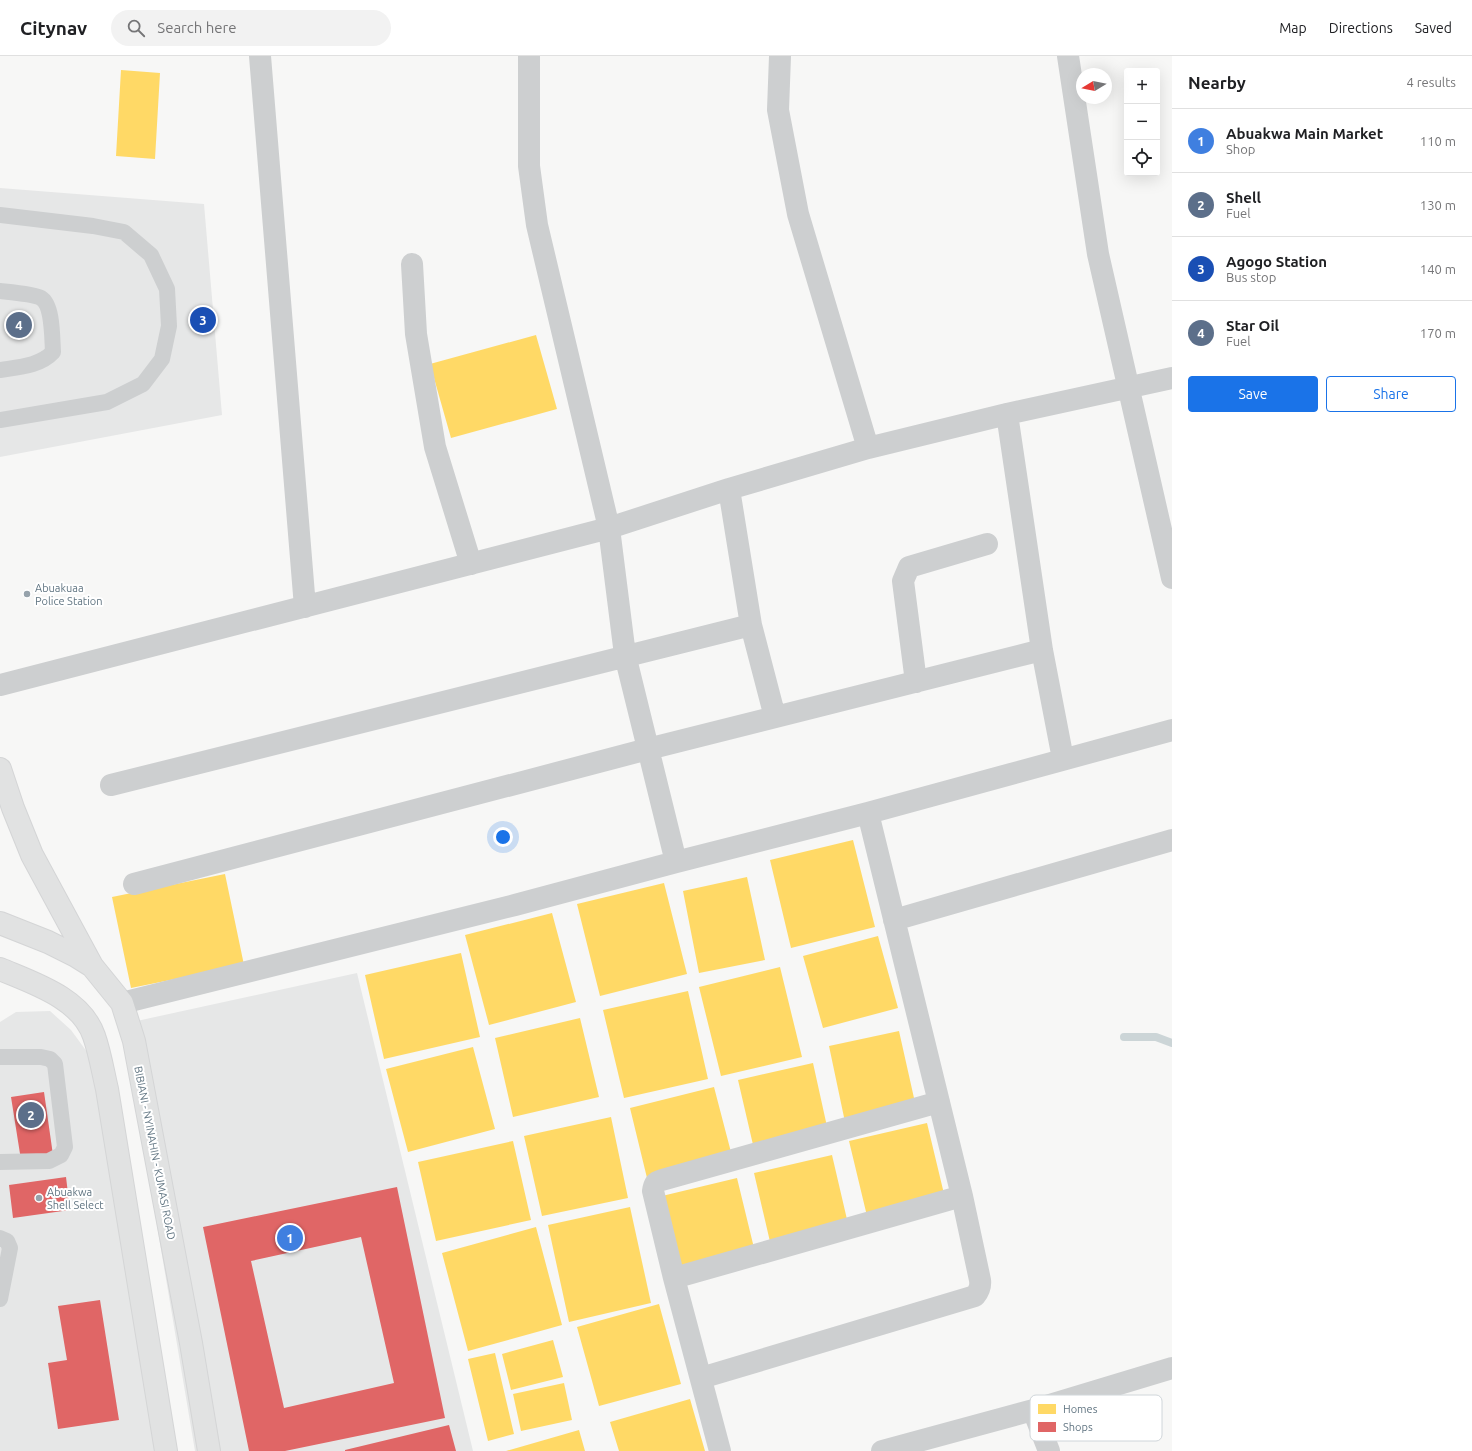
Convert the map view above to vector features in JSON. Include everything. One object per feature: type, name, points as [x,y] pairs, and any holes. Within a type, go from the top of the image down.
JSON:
[{"type":"main road","points":[[0,769],[13,808],[32,855],[92,966]]},
{"type":"main road","name":"BIBIANI - NYINAHIN - KUMASI ROAD","points":[[0,923],[48,942],[92,966],[122,1003],[134,1041],[191,1343],[209,1451]]},
{"type":"main road","points":[[4,975],[40,986],[65,1001],[85,1019],[94,1035],[107,1090],[166,1451]]},
{"type":"street","points":[[260,56],[305,607]]},
{"type":"street","points":[[529,56],[529,166],[537,225],[609,528],[625,655],[676,862]]},
{"type":"street","points":[[780,56],[778,110],[798,214],[868,448]]},
{"type":"street","points":[[1068,56],[1098,254],[1172,578]]},
{"type":"street","points":[[412,264],[416,334],[435,447],[471,564]]},
{"type":"street","points":[[0,685],[609,528],[729,489],[868,448],[1007,414],[1172,378]]},
{"type":"street","points":[[1007,414],[1042,650],[1063,759]]},
{"type":"street","points":[[729,489],[751,625],[775,717]]},
{"type":"street","points":[[916,682],[903,581],[909,567],[988,544]]},
{"type":"street","points":[[111,785],[625,655],[751,625]]},
{"type":"street","points":[[134,884],[648,749],[1042,650]]},
{"type":"street","points":[[122,1003],[515,905],[868,813],[1172,730]]},
{"type":"street","points":[[700,1378],[975,1296],[981,1285],[962,1196],[868,813]]},
{"type":"street","points":[[894,920],[1172,840]]},
{"type":"street","points":[[720,1451],[674,1278],[653,1191],[654,1185],[656,1182],[939,1102]]},
{"type":"street","points":[[674,1278],[962,1196]]},
{"type":"street","points":[[1083,1395],[1172,1368]]},
{"type":"street","points":[[882,1451],[1030,1411]]},
{"type":"street","points":[[1045,1441],[1049,1451]]},
{"type":"lane","points":[[0,215],[93,226],[124,232],[151,255],[167,289],[169,326],[162,359],[143,384],[107,402],[0,420]]},
{"type":"lane","points":[[0,291],[40,297],[45,301],[49,308],[53,352],[48,358],[37,363],[0,370]]},
{"type":"lane","points":[[0,1057],[41,1057],[50,1059],[56,1064],[65,1147],[61,1155],[49,1161],[0,1162]]},
{"type":"lane","points":[[0,1238],[7,1241],[10,1248],[0,1299]]},
{"type":"shaded area","points":[[0,188],[204,204],[222,415],[0,457]]},
{"type":"shaded area","points":[[357,973],[473,1451],[195,1451],[123,1024]]},
{"type":"shaded area","points":[[50,1011],[71,1030],[90,1056],[157,1451],[0,1451],[0,1022],[16,1012]]},
{"type":"building: Homes","points":[[121,70],[160,73],[155,159],[116,156]]},
{"type":"building: Homes","points":[[536,335],[557,409],[451,438],[430,364]]},
{"type":"building: Homes","points":[[853,840],[875,927],[791,948],[770,860]]},
{"type":"building: Homes","points":[[225,874],[244,965],[131,988],[112,897]]},
{"type":"building: Homes","points":[[747,877],[765,960],[699,973],[683,891]]},
{"type":"building: Homes","points":[[664,883],[687,974],[600,996],[577,904]]},
{"type":"building: Homes","points":[[552,913],[576,1002],[489,1025],[465,935]]},
{"type":"building: Homes","points":[[878,936],[898,1008],[823,1028],[803,956]]},
{"type":"building: Homes","points":[[461,953],[480,1037],[384,1059],[365,975]]},
{"type":"building: Homes","points":[[780,967],[802,1057],[721,1076],[699,987]]},
{"type":"building: Homes","points":[[688,991],[708,1079],[624,1098],[603,1010]]},
{"type":"building: Homes","points":[[580,1018],[599,1097],[513,1117],[495,1038]]},
{"type":"building: Homes","points":[[899,1031],[916,1107],[845,1122],[829,1046]]},
{"type":"building: Homes","points":[[473,1047],[495,1129],[408,1152],[386,1069]]},
{"type":"building: Homes","points":[[813,1063],[828,1131],[754,1149],[738,1080]]},
{"type":"building: Homes","points":[[714,1087],[732,1156],[647,1178],[630,1108]]},
{"type":"building: Homes","points":[[611,1117],[628,1198],[542,1216],[524,1136]]},
{"type":"building: Homes","points":[[927,1123],[945,1198],[867,1216],[849,1141]]},
{"type":"building: Homes","points":[[513,1141],[531,1220],[436,1241],[418,1162]]},
{"type":"building: Homes","points":[[832,1155],[849,1228],[771,1246],[754,1173]]},
{"type":"building: Homes","points":[[737,1178],[754,1248],[679,1266],[662,1196]]},
{"type":"building: Homes","points":[[630,1207],[651,1303],[569,1322],[548,1225]]},
{"type":"building: Homes","points":[[536,1227],[562,1325],[468,1351],[442,1253]]},
{"type":"building: Homes","points":[[659,1304],[681,1384],[599,1406],[577,1327]]},
{"type":"building: Homes","points":[[553,1340],[563,1377],[511,1390],[502,1354]]},
{"type":"building: Homes","points":[[495,1353],[514,1434],[488,1441],[468,1359]]},
{"type":"building: Homes","points":[[564,1383],[572,1420],[521,1431],[513,1394]]},
{"type":"building: Homes","points":[[690,1399],[705,1451],[619,1451],[610,1422]]},
{"type":"building: Homes","points":[[579,1430],[585,1451],[506,1451]]},
{"type":"building: Shops","points":[[44,1092],[53,1155],[21,1160],[11,1097]]},
{"type":"building: Shops","name":"Abuakwa Shell Select","points":[[66,1177],[70,1210],[13,1218],[9,1185]]},
{"type":"building: Shops","points":[[397,1187],[445,1418],[285,1451],[249,1451],[203,1227]],"holes":[[[361,1237],[394,1383],[284,1408],[251,1261]]]},
{"type":"building: Shops","points":[[100,1300],[119,1420],[58,1429],[48,1363],[67,1360],[58,1306]]},
{"type":"building: Shops","points":[[449,1425],[456,1451],[345,1451],[345,1450]]},
{"type":"waterway","points":[[1124,1037],[1156,1037],[1172,1043]]},
{"type":"place","name":"Agogo Station","points":[[203,320]]},
{"type":"place","name":"Star Oil","points":[[19,325]]},
{"type":"place","name":"Abuakuaa Police Station","points":[[27,594]]},
{"type":"place","name":"Shell","points":[[31,1115]]},
{"type":"place","name":"Abuakwa Shell Select","points":[[39,1198]]},
{"type":"place","name":"Abuakwa Main Market","points":[[290,1238]]}]
